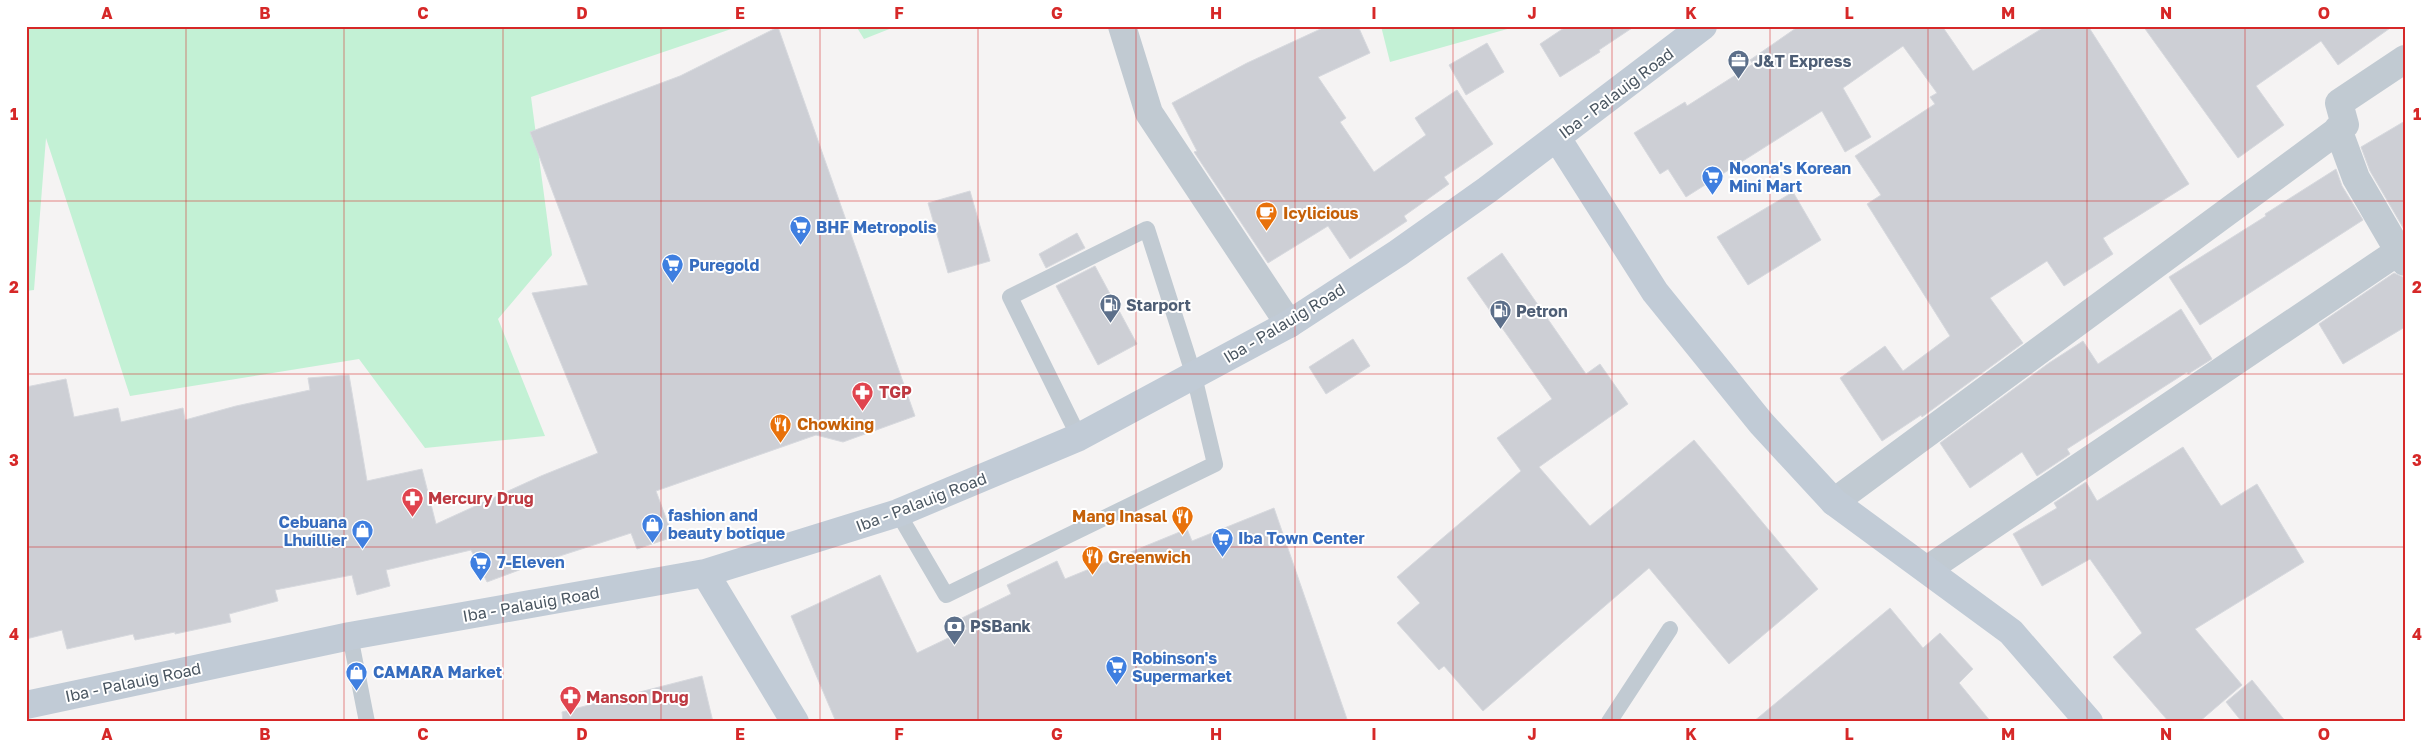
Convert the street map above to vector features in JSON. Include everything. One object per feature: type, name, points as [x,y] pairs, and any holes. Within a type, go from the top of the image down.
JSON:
[{"type":"main road","name":"Iba - Palauig Road","points":[[26,705],[350,636],[705,573],[898,513],[1079,437],[1289,324],[1406,247],[1557,138],[1703,26]]},
{"type":"main road","points":[[1557,138],[1655,292],[1761,423],[1834,502],[1928,569],[2011,632],[2089,722]]},
{"type":"main road","points":[[705,573],[795,722]]},
{"type":"street","points":[[1122,26],[1149,113],[1289,324]]},
{"type":"street","points":[[1834,502],[2345,125],[2339,103],[2405,59]]},
{"type":"street","points":[[1928,569],[2403,253],[2356,178],[2338,129]]},
{"type":"lane","points":[[898,513],[946,595],[1215,464],[1194,376],[1147,229],[1010,297],[1079,437]]},
{"type":"lane","points":[[1609,722],[1670,629]]},
{"type":"lane","points":[[350,636],[366,722]]},
{"type":"green space","points":[[26,26],[740,26],[531,97],[552,255],[498,319],[545,436],[425,448],[359,359],[130,396],[46,138],[34,290],[26,291]]},
{"type":"green space","points":[[856,26],[897,26],[864,39]]},
{"type":"green space","points":[[1381,26],[1518,26],[1390,62]]},
{"type":"building","points":[[1327,26],[1358,26],[1370,53],[1318,77],[1346,118],[1340,122],[1374,172],[1426,135],[1415,118],[1457,90],[1493,144],[1444,177],[1449,184],[1404,216],[1407,221],[1350,259],[1328,226],[1268,263],[1194,152],[1197,151],[1172,103],[1247,63]]},
{"type":"building","points":[[1567,26],[1635,26],[1599,50],[1600,52],[1560,77],[1540,44]]},
{"type":"building","points":[[1799,26],[1942,26],[1973,71],[2046,26],[2088,26],[2189,184],[2103,238],[2113,254],[2064,286],[2047,261],[1990,298],[2023,343],[1922,417],[1921,415],[1882,441],[1840,378],[1885,346],[1903,371],[1950,336],[1867,204],[1881,195],[1855,156],[1935,104],[1930,97],[1937,93],[1903,46],[1843,88],[1871,137],[1845,152],[1822,111],[1686,197],[1668,169],[1660,174],[1634,133],[1685,102],[1687,106],[1753,64],[1750,60]]},
{"type":"building","points":[[2143,26],[2393,26],[2338,65],[2321,41],[2256,86],[2284,125],[2238,158]]},
{"type":"building","points":[[778,27],[915,416],[843,442],[816,435],[656,491],[673,537],[637,549],[631,533],[538,563],[487,582],[471,550],[386,570],[390,586],[357,595],[352,575],[275,590],[278,601],[229,614],[231,622],[175,634],[175,632],[135,640],[133,634],[67,649],[62,630],[26,639],[26,387],[66,379],[74,417],[118,408],[121,422],[183,408],[185,420],[236,406],[310,390],[308,378],[349,375],[367,481],[422,469],[436,524],[541,476],[598,453],[532,293],[588,285],[530,132],[680,76]]},
{"type":"building","points":[[1487,43],[1504,72],[1466,95],[1449,65]]},
{"type":"building","points":[[2405,121],[2405,231],[2370,171],[2361,147]]},
{"type":"building","points":[[2336,169],[2342,186],[2363,220],[2200,325],[2169,277]]},
{"type":"building","points":[[970,191],[990,261],[948,273],[928,203]]},
{"type":"building","points":[[1793,192],[1821,240],[1748,285],[1717,237]]},
{"type":"building","points":[[1077,233],[1085,248],[1046,268],[1039,254]]},
{"type":"building","points":[[1502,253],[1586,374],[1600,364],[1628,404],[1539,467],[1590,526],[1694,440],[1818,589],[1729,664],[1649,568],[1483,711],[1444,666],[1439,670],[1397,623],[1420,603],[1397,577],[1521,471],[1497,438],[1552,399],[1467,278]]},
{"type":"building","points":[[1095,266],[1137,344],[1098,365],[1056,286]]},
{"type":"building","points":[[2394,273],[2405,278],[2405,327],[2343,364],[2319,324]]},
{"type":"building","points":[[2181,309],[2212,359],[2188,374],[2187,372],[2067,449],[2070,454],[2037,476],[2022,452],[1970,488],[1940,443],[2049,363],[2083,341],[2098,364]]},
{"type":"building","points":[[1353,339],[1370,366],[1326,394],[1309,367]]},
{"type":"building","points":[[2183,447],[2221,506],[2257,484],[2304,562],[2195,629],[2242,685],[2199,722],[2169,722],[2113,657],[2142,633],[2090,559],[2042,586],[2013,534],[2057,508],[2054,503],[2086,482],[2097,501]]},
{"type":"building","name":"Iba Town Center","points":[[1274,508],[1348,722],[836,722],[791,616],[880,575],[917,653],[967,629],[962,618],[1011,594],[1007,585],[1057,561],[1065,579],[1187,529],[1192,541]]},
{"type":"building","points":[[1890,608],[1923,648],[1940,633],[1973,669],[1959,683],[1991,722],[1753,722]]},
{"type":"building","points":[[702,676],[713,722],[563,722],[562,712]]},
{"type":"building","points":[[2252,680],[2286,722],[2242,722],[2226,702]]},
{"type":"place","name":"J&T Express","points":[[1738,80]]},
{"type":"place","name":"Noona's Korean Mini Mart","points":[[1713,196]]},
{"type":"place","name":"Icylicious","points":[[1267,232]]},
{"type":"place","name":"BHF Metropolis","points":[[800,246]]},
{"type":"place","name":"Puregold","points":[[673,284]]},
{"type":"place","name":"Starport","points":[[1110,324]]},
{"type":"place","name":"Petron","points":[[1500,330]]},
{"type":"place","name":"TGP","points":[[863,411]]},
{"type":"place","name":"Chowking","points":[[781,443]]},
{"type":"place","name":"Mercury Drug","points":[[412,517]]},
{"type":"place","name":"Mang Inasal","points":[[1183,535]]},
{"type":"place","name":"fashion and beauty botique","points":[[652,543]]},
{"type":"place","name":"Cebuana Lhuillier","points":[[363,550]]},
{"type":"place","name":"Iba Town Center","points":[[1222,557]]},
{"type":"place","name":"Greenwich","points":[[1092,576]]},
{"type":"place","name":"7-Eleven","points":[[481,581]]},
{"type":"place","name":"PSBank","points":[[954,645]]},
{"type":"place","name":"Robinson's Supermarket","points":[[1116,686]]},
{"type":"place","name":"CAMARA Market","points":[[357,691]]},
{"type":"place","name":"Manson Drug","points":[[570,716]]}]
